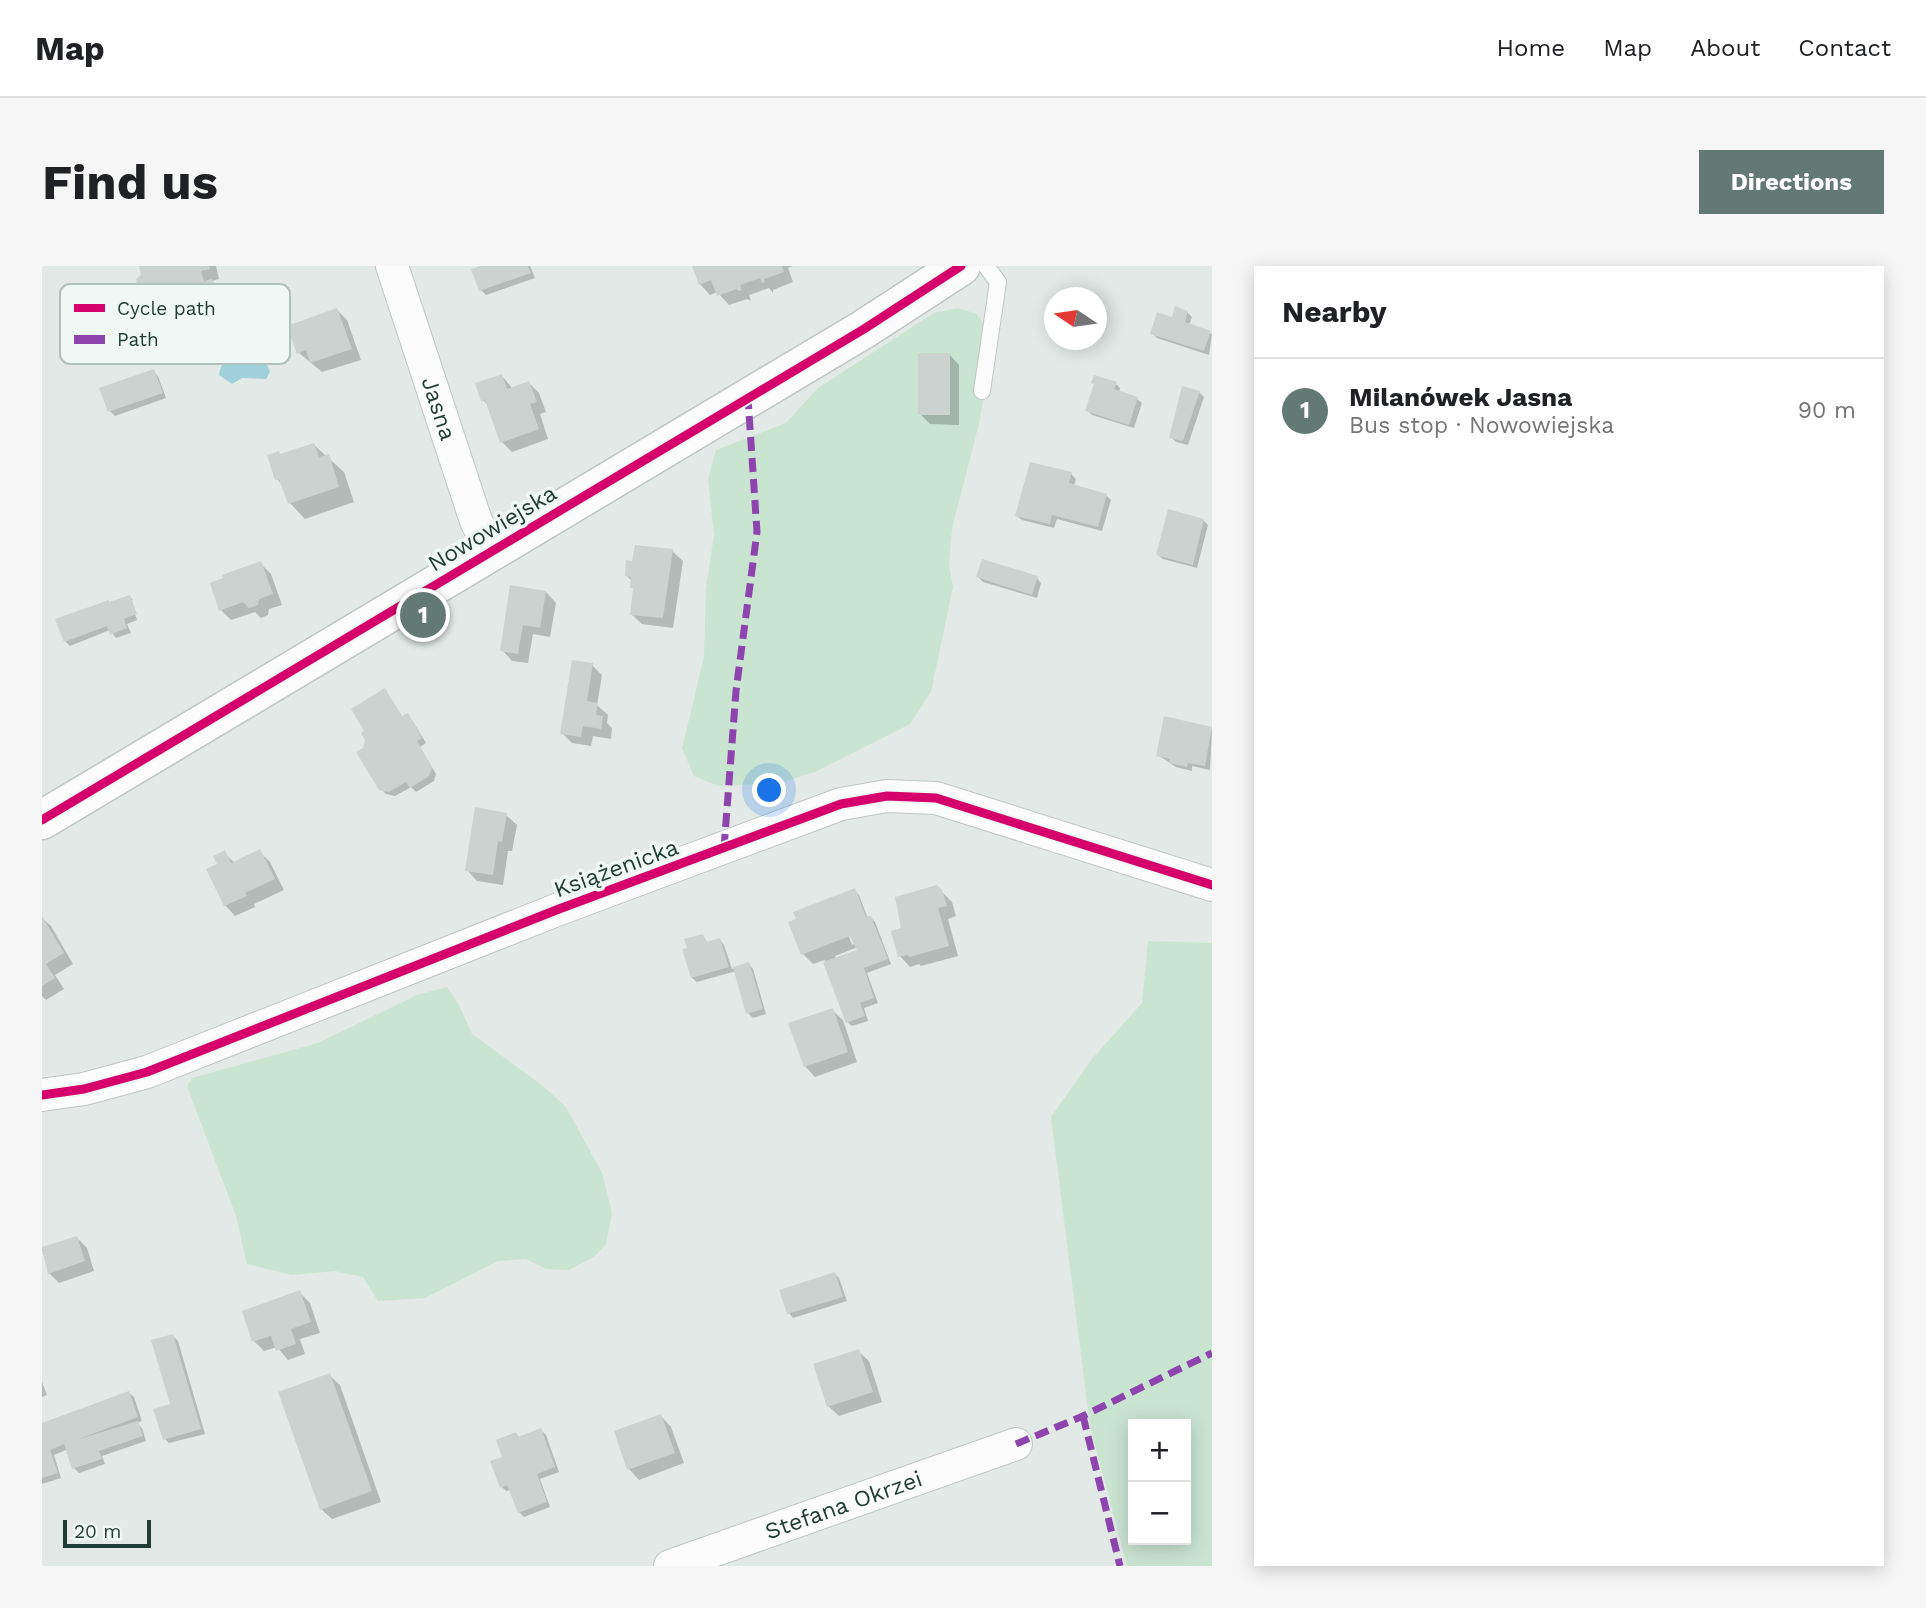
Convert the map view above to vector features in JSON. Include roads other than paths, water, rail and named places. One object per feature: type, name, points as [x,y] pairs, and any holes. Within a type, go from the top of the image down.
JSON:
[{"type":"street","name":"Jasna","points":[[392,266],[477,521],[492,551]]},
{"type":"street","name":"Nowowiejska","points":[[42,820],[864,329],[961,266]]},
{"type":"street","name":"Książenicka","points":[[42,1095],[84,1089],[147,1072],[559,909],[852,802],[887,796],[936,798],[1212,885]]},
{"type":"street","name":"Stefana Okrzei","points":[[670,1566],[1016,1444]]},
{"type":"lane","points":[[982,391],[998,282],[986,266]]},
{"type":"water","points":[[266,364],[270,372],[266,379],[242,378],[232,384],[219,375],[223,365]]},
{"type":"place","name":"Milanówek Jasna","points":[[423,615]]}]
